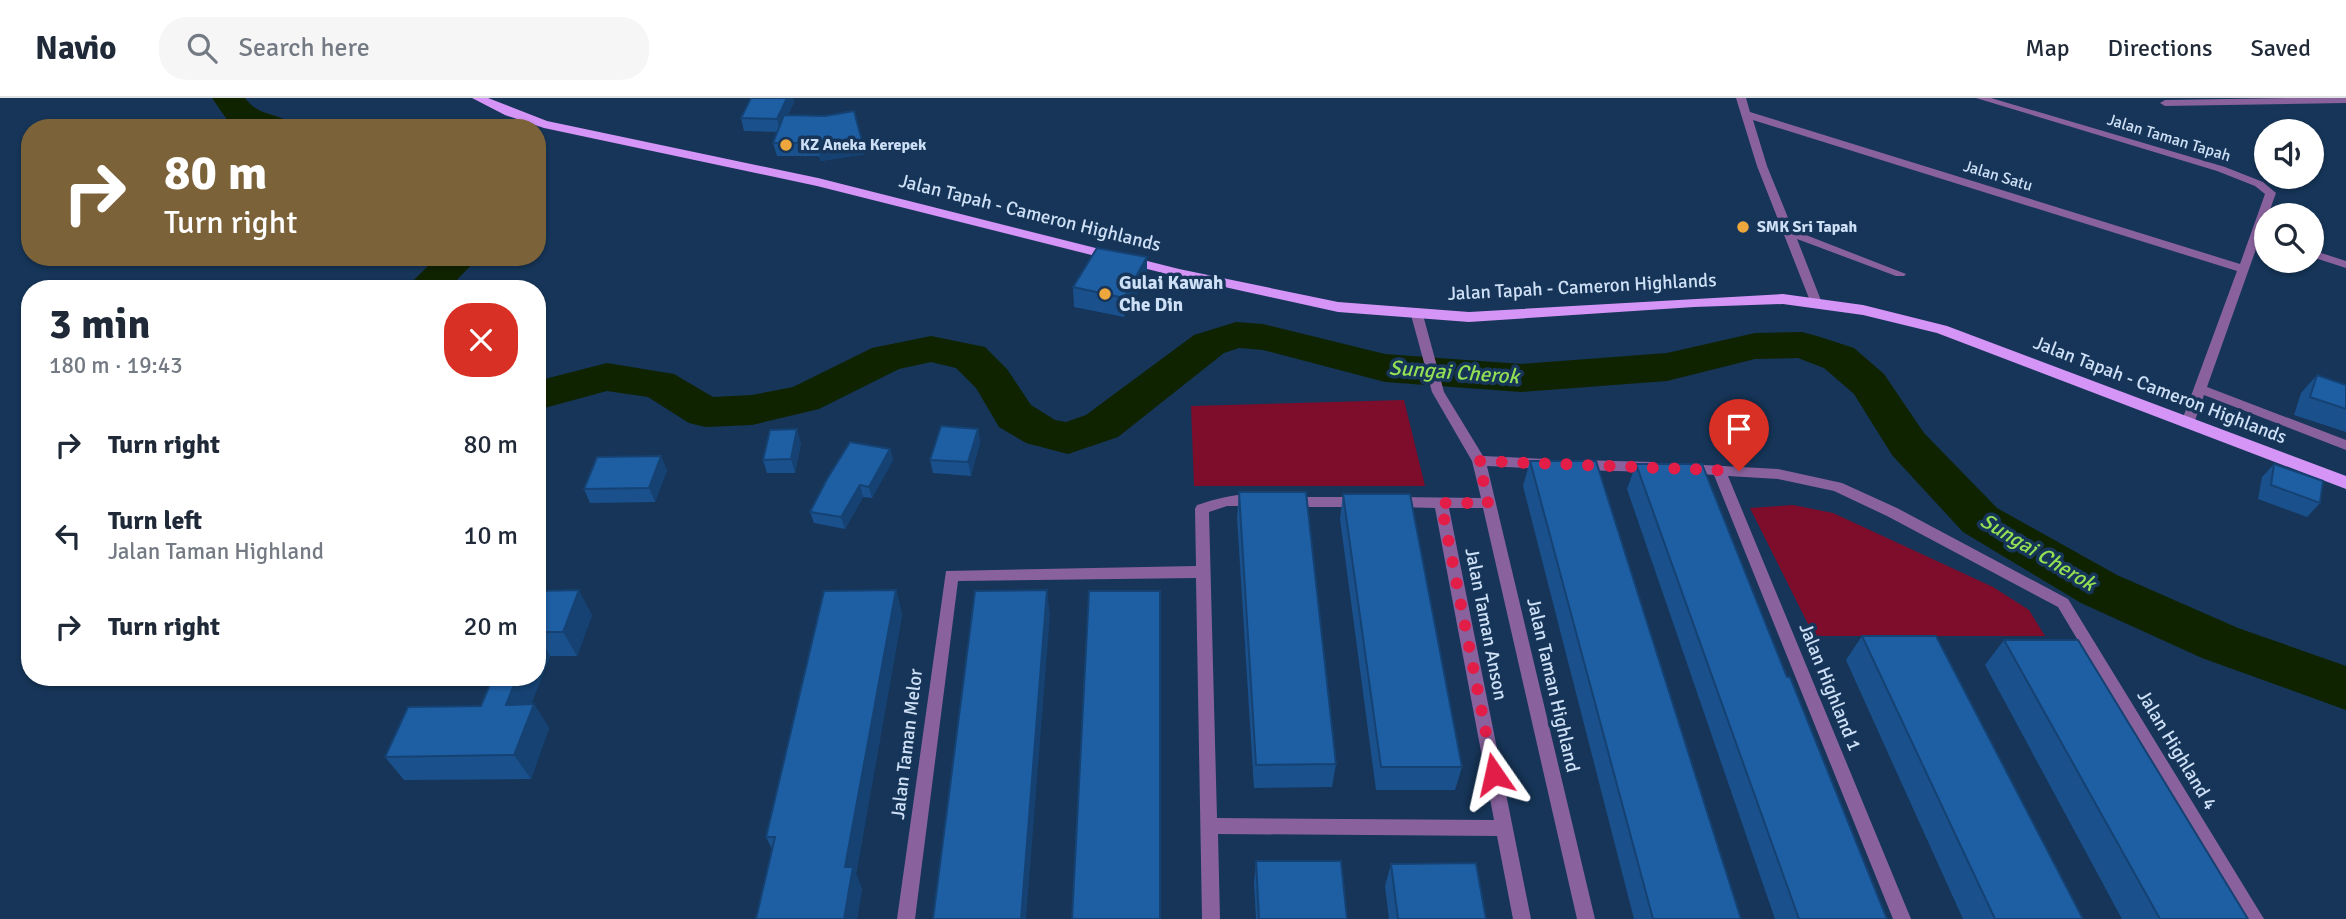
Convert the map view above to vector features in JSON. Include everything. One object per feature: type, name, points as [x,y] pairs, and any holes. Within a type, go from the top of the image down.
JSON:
[{"type":"main road","name":"Jalan Tapah - Cameron Highlands","points":[[478,98],[528,119]]},
{"type":"main road","name":"Jalan Tapah - Cameron Highlands","points":[[546,124],[818,182],[1179,273],[1338,307],[1469,317],[1783,299],[1863,310],[1942,329],[2346,483]]},
{"type":"street","points":[[1741,98],[1787,232],[1816,303]]},
{"type":"street","name":"Jalan Taman Tapah","points":[[1982,98],[2221,169],[2259,184],[2271,193],[2269,203]]},
{"type":"street","points":[[2165,103],[2346,100]]},
{"type":"street","name":"Jalan Satu","points":[[1745,114],[2243,269]]},
{"type":"street","points":[[1787,232],[1900,274]]},
{"type":"street","name":"Jalan Taman Tapah","points":[[2188,423],[2243,269],[2254,248]]},
{"type":"street","points":[[2324,257],[2346,265]]},
{"type":"street","name":"Jalan Taman Highland","points":[[1417,315],[1425,353],[1438,392],[1479,461],[1586,919]]},
{"type":"street","points":[[2200,389],[2346,445]]},
{"type":"street","points":[[1479,461],[1719,470]]},
{"type":"street","name":"Jalan Highland 4","points":[[1719,470],[1778,474],[1837,487],[1892,512],[2063,603],[2255,919]]},
{"type":"street","name":"Jalan Highland 1","points":[[1719,470],[1902,919]]},
{"type":"street","points":[[1211,919],[1202,509],[1226,501],[1488,503]]},
{"type":"street","name":"Jalan Taman Anson","points":[[1441,503],[1522,919]]},
{"type":"street","name":"Jalan Taman Melor","points":[[906,919],[951,575],[1205,572]]},
{"type":"street","points":[[1210,826],[1505,828]]},
{"type":"shaded area","points":[[1404,400],[1425,486],[1194,486],[1191,406]]},
{"type":"shaded area","points":[[1793,505],[1833,513],[1993,587],[2029,610],[2045,636],[1814,636],[1750,508]]},
{"type":"building","points":[[751,98],[787,98],[777,119],[741,118]]},
{"type":"building","points":[[854,111],[862,141],[818,148],[816,143],[773,143],[784,115],[825,116]]},
{"type":"building","points":[[1097,248],[1147,257],[1124,298],[1073,287]]},
{"type":"building","points":[[2317,375],[2346,385],[2346,409],[2310,397]]},
{"type":"building","points":[[941,426],[978,429],[968,462],[930,460]]},
{"type":"building","points":[[797,429],[791,459],[763,460],[770,430]]},
{"type":"building","points":[[850,442],[890,449],[869,487],[860,485],[841,517],[810,512],[827,479]]},
{"type":"building","points":[[661,456],[649,488],[584,489],[597,457]]},
{"type":"building","points":[[1530,461],[1596,461],[1741,919],[1653,919]]},
{"type":"building","points":[[1636,464],[1702,464],[1887,919],[1799,919]]},
{"type":"building","points":[[2274,464],[2323,481],[2320,503],[2271,485]]},
{"type":"building","points":[[1239,492],[1306,492],[1336,764],[1256,765]]},
{"type":"building","points":[[1343,494],[1410,494],[1462,767],[1381,767]]},
{"type":"building","points":[[579,590],[563,632],[546,632],[546,591]]},
{"type":"building","points":[[896,590],[845,867],[853,867],[844,919],[756,919],[775,837],[766,837],[824,591]]},
{"type":"building","points":[[1047,590],[1021,919],[933,919],[975,591]]},
{"type":"building","points":[[1089,591],[1160,591],[1160,919],[1072,919]]},
{"type":"building","points":[[1862,636],[1936,636],[2083,919],[1995,919]]},
{"type":"building","points":[[2004,640],[2078,640],[2248,919],[2160,919]]},
{"type":"building","points":[[489,686],[513,686],[506,705],[534,704],[514,755],[385,757],[408,707],[481,706]]},
{"type":"building","points":[[1256,861],[1341,861],[1347,919],[1259,919]]},
{"type":"building","points":[[1476,863],[1486,919],[1398,919],[1391,864]]},
{"type":"waterway","name":"Sungai Cherok","points":[[228,98],[242,117],[248,119]]},
{"type":"waterway","name":"Sungai Cherok","points":[[435,280],[450,266]]},
{"type":"waterway","name":"Sungai Cherok","points":[[546,394],[607,377],[659,384],[705,412],[752,410],[804,399],[887,358],[931,349],[970,357],[992,379],[1015,416],[1042,432],[1068,438],[1102,426],[1209,344],[1236,335],[1263,337],[1385,368],[1521,378],[1667,367],[1755,346],[1802,345],[1839,358],[1869,384],[1908,444],[1980,520],[2099,589],[2220,643],[2346,688]]},
{"type":"place","name":"KZ Aneka Kerepek","points":[[786,145]]},
{"type":"place","name":"SMK Sri Tapah","points":[[1743,227]]},
{"type":"place","name":"Gulai Kawah Che Din","points":[[1105,294]]},
{"type":"route","points":[[1494,774],[1441,503],[1488,503],[1479,461],[1739,471]]}]
